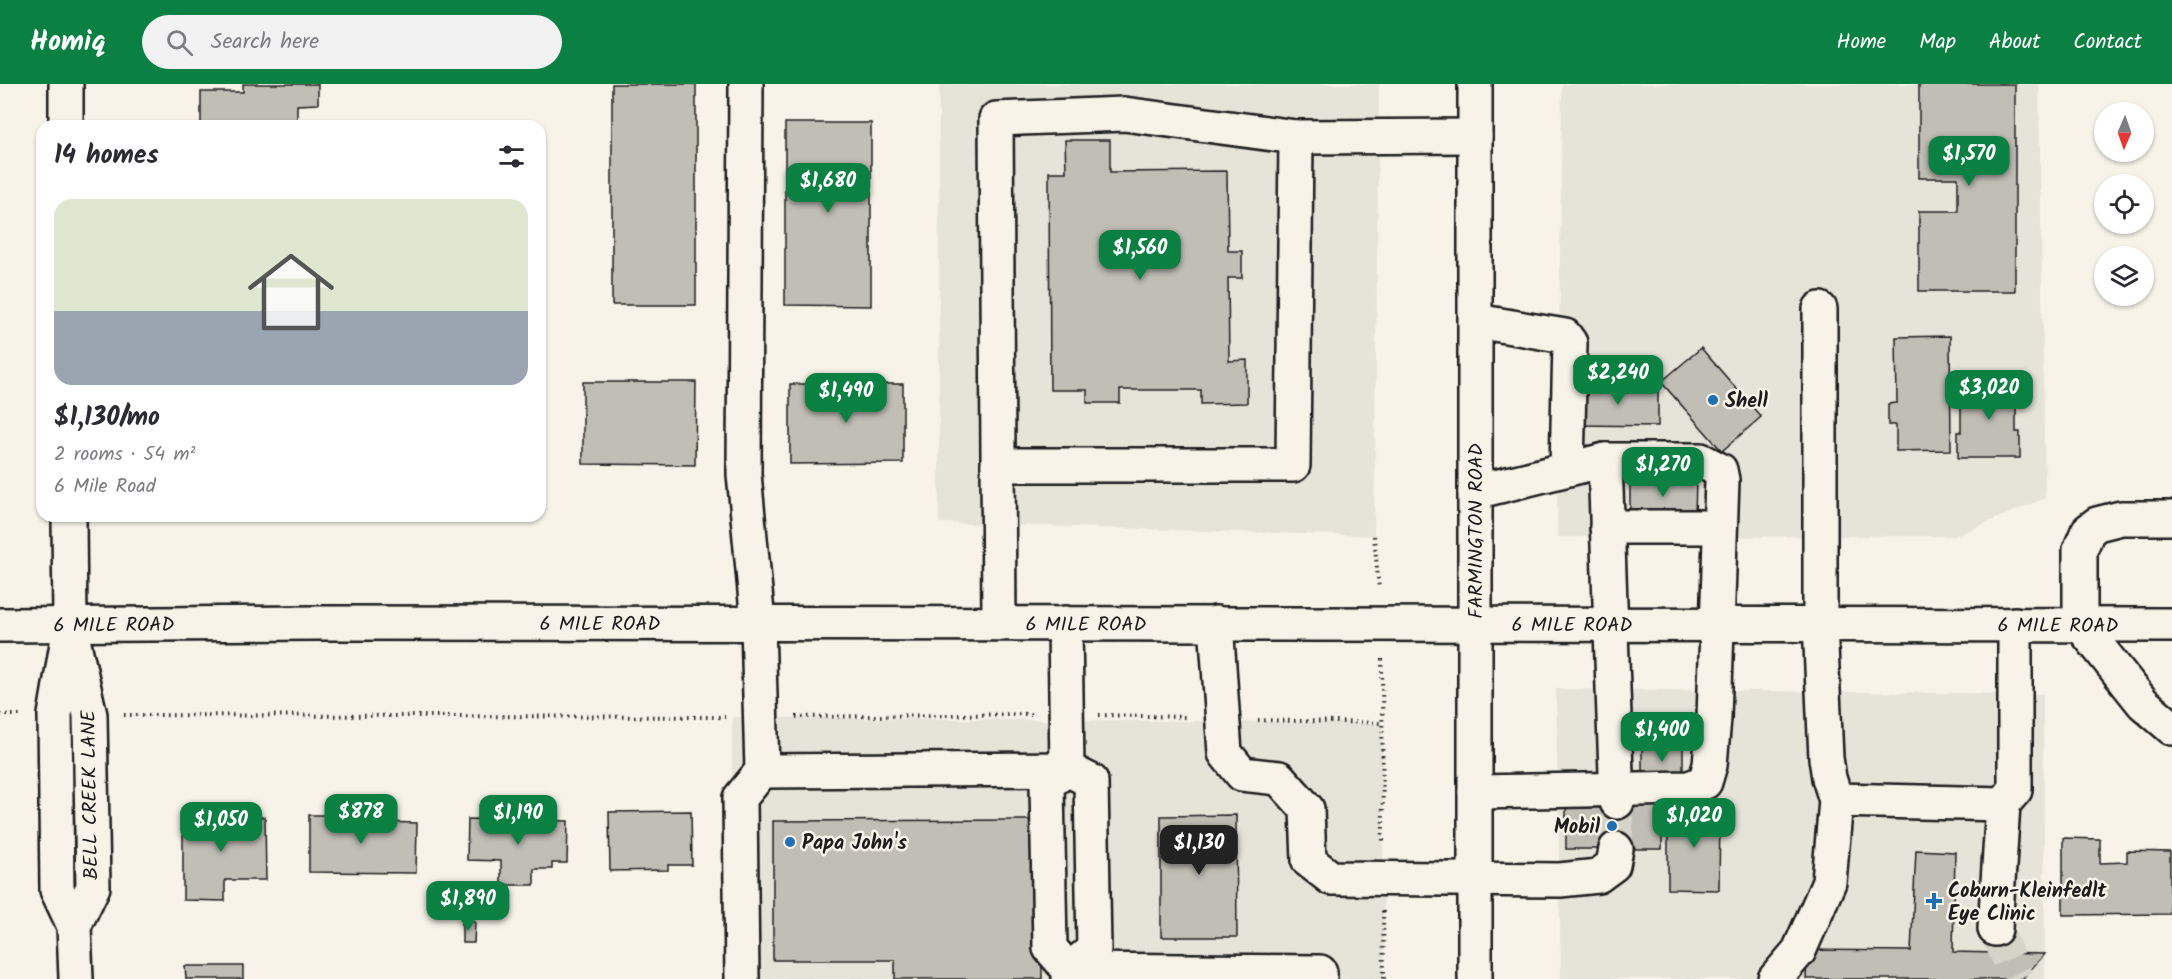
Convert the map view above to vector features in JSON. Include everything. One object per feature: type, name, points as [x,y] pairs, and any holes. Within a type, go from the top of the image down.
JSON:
[{"type":"main road","points":[[66,84],[66,120]]},
{"type":"main road","points":[[742,979],[740,798],[762,771],[758,623],[744,474],[746,84]]},
{"type":"main road","name":"FARMINGTON ROAD","points":[[1475,84],[1475,979]]},
{"type":"main road","points":[[999,623],[996,119],[1124,114],[1296,137],[1475,136]]},
{"type":"main road","points":[[998,465],[1293,465],[1296,137]]},
{"type":"main road","points":[[1775,979],[1799,951],[1829,882],[1836,800],[1828,778],[1826,758],[1820,624],[1820,309]]},
{"type":"main road","points":[[1476,321],[1565,336],[1570,343],[1567,468]]},
{"type":"main road","points":[[1605,460],[1617,796]]},
{"type":"main road","points":[[1475,492],[1605,460],[1701,460],[1720,470],[1713,730],[1710,765],[1705,782],[1689,788],[1617,796],[1475,792]]},
{"type":"main road","points":[[2172,518],[2121,518],[2097,524],[2088,531],[2080,550],[2080,624],[2143,703],[2172,728]]},
{"type":"main road","name":"BELL CREEK LANE","points":[[69,522],[70,626],[55,715],[57,890],[74,926],[76,979]]},
{"type":"main road","points":[[1607,527],[1720,527]]},
{"type":"main road","name":"6 MILE ROAD","points":[[0,626],[318,622],[2172,625]]},
{"type":"main road","points":[[1065,623],[1067,769]]},
{"type":"main road","points":[[1216,623],[1225,753],[1242,774],[1279,778],[1307,808],[1309,861],[1331,878],[1560,880],[1598,876],[1613,866],[1616,849]]},
{"type":"main road","points":[[1995,928],[2003,804],[2014,790],[2015,624]]},
{"type":"main road","name":"BELL CREEK LANE","points":[[70,626],[90,715],[93,887],[74,926]]},
{"type":"main road","points":[[762,771],[1067,769],[1091,781],[1094,948],[1069,975]]},
{"type":"main road","points":[[1067,769],[1047,784],[1050,948],[1069,975]]},
{"type":"main road","points":[[1836,800],[2003,804]]},
{"type":"main road","points":[[1069,975],[1320,972],[1320,979]]},
{"type":"path","points":[[1374,536],[1382,623],[1384,979]]},
{"type":"path","points":[[90,715],[760,717],[1066,714],[1382,723]]},
{"type":"path","points":[[0,715],[55,715]]},
{"type":"shaded area","points":[[939,84],[1379,84],[1374,536],[939,523]]},
{"type":"shaded area","points":[[1562,84],[2039,84],[2045,498],[1955,536],[1557,537]]},
{"type":"shaded area","points":[[1556,689],[2043,694],[2045,979],[1561,979]]},
{"type":"shaded area","points":[[732,717],[1382,723],[1384,979],[732,979]]},
{"type":"building","points":[[243,84],[318,84],[318,104],[297,105],[297,120],[201,120],[201,92],[243,92]]},
{"type":"building","points":[[612,84],[696,84],[696,305],[612,305]]},
{"type":"building","points":[[1919,84],[2015,84],[2015,291],[1919,291],[1919,211],[1958,211],[1958,178],[1919,178]]},
{"type":"building","points":[[785,123],[871,123],[871,306],[785,305]]},
{"type":"building","points":[[1065,140],[1110,140],[1110,172],[1227,171],[1228,251],[1242,251],[1242,278],[1228,278],[1229,361],[1247,360],[1247,403],[1201,404],[1201,390],[1120,390],[1120,403],[1087,403],[1087,390],[1050,390],[1049,172],[1066,172]]},
{"type":"building","points":[[1950,336],[1951,450],[1896,451],[1896,425],[1888,425],[1888,404],[1897,403],[1896,337]]},
{"type":"building","points":[[1701,348],[1761,417],[1722,451],[1661,382]]},
{"type":"building","points":[[583,382],[696,382],[695,465],[583,464]]},
{"type":"building","points":[[1961,382],[2016,382],[2016,432],[2020,432],[2020,458],[1958,458],[1958,432],[1961,432]]},
{"type":"building","points":[[790,384],[903,384],[903,463],[790,464]]},
{"type":"building","points":[[1577,386],[1658,387],[1658,426],[1577,425]]},
{"type":"building","points":[[1630,478],[1696,478],[1695,518],[1630,518]]},
{"type":"building","points":[[1642,743],[1683,743],[1683,782],[1642,783]]},
{"type":"building","points":[[1566,802],[1662,802],[1662,849],[1566,849]]},
{"type":"building","points":[[1668,808],[1720,809],[1719,890],[1668,889]]},
{"type":"building","points":[[183,811],[219,812],[219,817],[265,817],[266,880],[225,880],[225,901],[183,900]]},
{"type":"building","points":[[691,811],[692,865],[668,865],[668,870],[610,871],[609,812]]},
{"type":"building","points":[[309,815],[378,815],[378,822],[417,823],[416,873],[309,872]]},
{"type":"building","points":[[1236,815],[1237,937],[1161,937],[1161,816]]},
{"type":"building","points":[[468,819],[568,821],[567,863],[552,863],[552,869],[534,869],[534,885],[501,885],[501,861],[467,860]]},
{"type":"building","points":[[1041,820],[1042,979],[895,979],[895,960],[773,960],[773,821]]},
{"type":"building","points":[[2063,838],[2100,839],[2100,863],[2127,862],[2127,851],[2170,852],[2170,914],[2063,915]]},
{"type":"building","name":"Coburn-Kleinfedlt Eye Clinic","points":[[1916,850],[1955,852],[1953,952],[2045,954],[2022,979],[1806,979],[1807,950],[1911,951]]},
{"type":"building","points":[[462,922],[475,922],[474,943],[462,943]]},
{"type":"building","points":[[185,966],[243,966],[243,979],[186,979]]},
{"type":"tunnel","points":[[1616,849],[1617,802]]},
{"type":"tunnel","points":[[1995,929],[2018,979]]},
{"type":"place","name":"Shell","points":[[1713,400]]},
{"type":"place","name":"Mobil","points":[[1612,826]]},
{"type":"place","name":"Papa John's","points":[[790,842]]},
{"type":"place","name":"Coburn-Kleinfedlt Eye Clinic","points":[[1934,901]]}]
